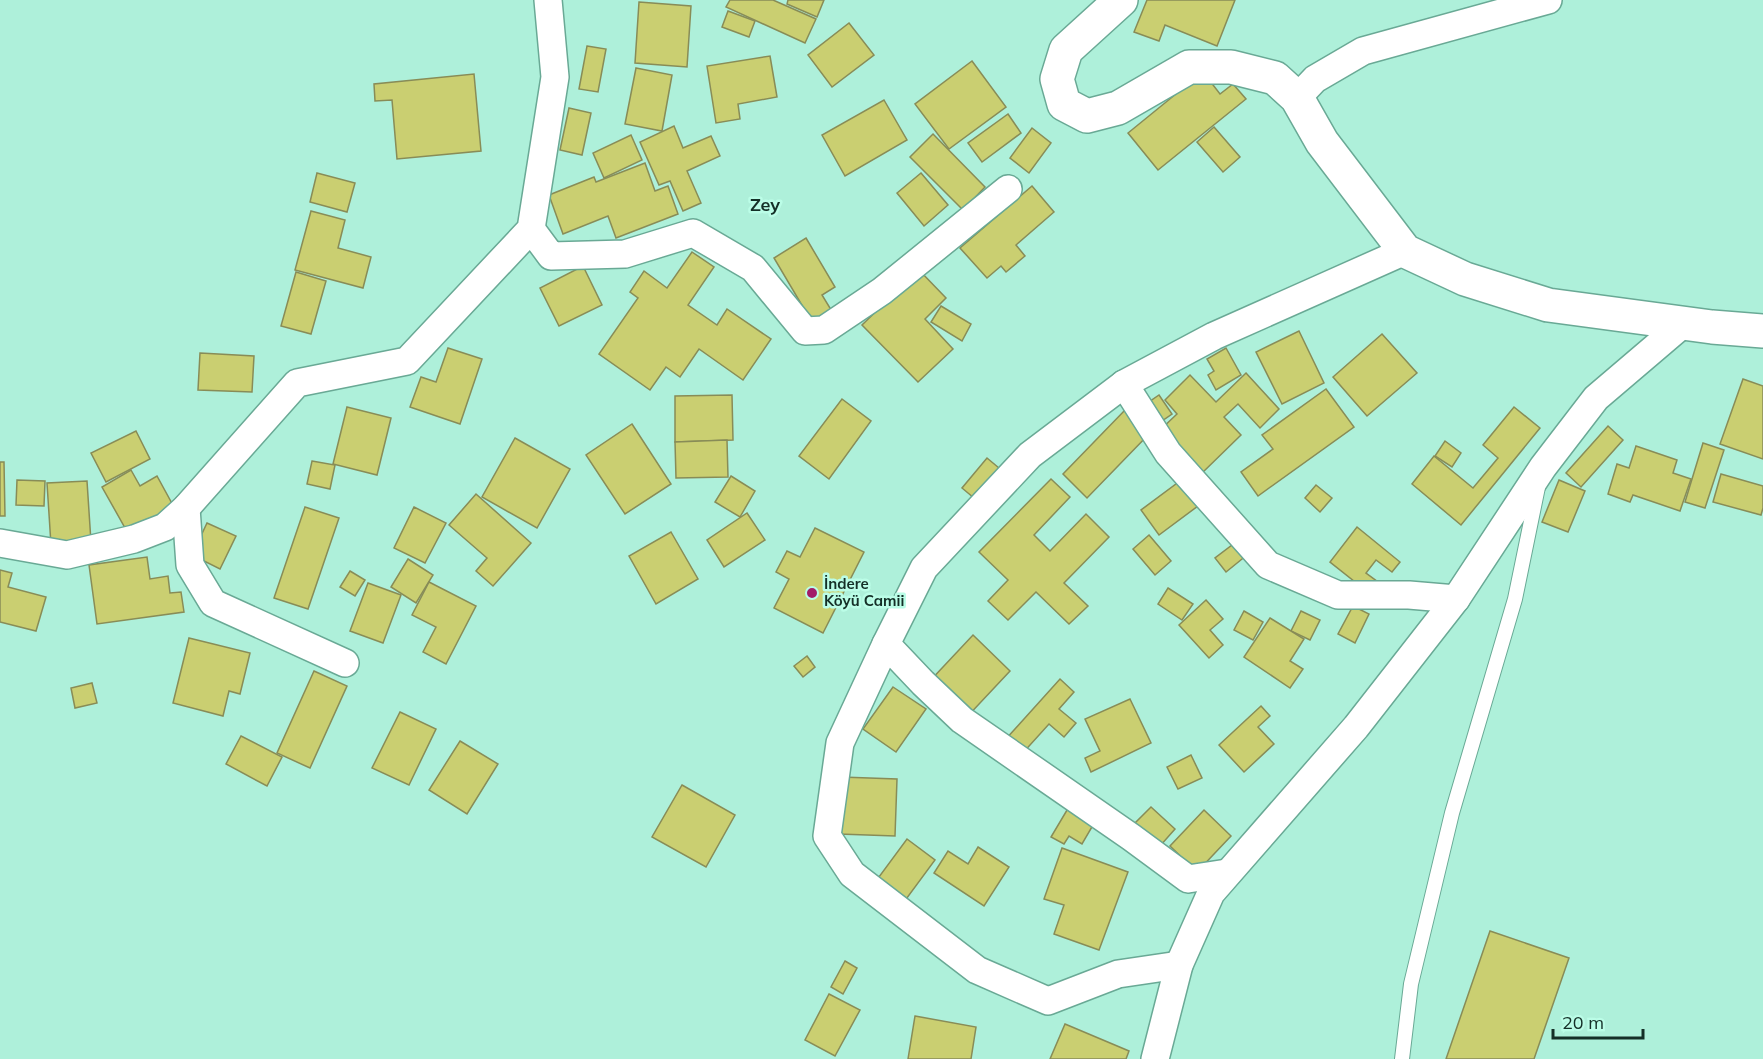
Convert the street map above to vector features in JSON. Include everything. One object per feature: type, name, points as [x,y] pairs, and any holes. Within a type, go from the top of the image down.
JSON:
[{"type":"street","points":[[0,543],[67,555],[134,539],[165,527],[186,508],[297,383],[406,361],[531,229],[555,77],[548,0]]},
{"type":"street","points":[[1121,0],[1066,50],[1057,79],[1064,104],[1087,116],[1118,108],[1189,67],[1231,67],[1275,78],[1297,98],[1322,142],[1405,251],[1465,279],[1548,304],[1684,323],[1763,331]]},
{"type":"street","points":[[1297,98],[1315,79],[1363,51],[1548,0]]},
{"type":"street","points":[[531,229],[551,256],[625,254],[693,233],[753,268],[806,331],[824,330],[882,291],[1008,189]]},
{"type":"street","points":[[1179,965],[1119,974],[1048,1000],[977,970],[852,874],[826,836],[840,743],[924,568],[1030,455],[1124,384],[1214,336],[1405,251]]},
{"type":"street","points":[[1155,1059],[1179,965],[1210,893],[1356,727],[1456,599],[1543,466],[1596,398],[1684,323]]},
{"type":"street","points":[[1124,384],[1168,453],[1268,565],[1338,595],[1409,595],[1456,599]]},
{"type":"street","points":[[186,508],[190,565],[213,603],[345,663]]},
{"type":"street","points":[[886,644],[962,720],[1188,879],[1227,873]]},
{"type":"lane","points":[[1402,1059],[1411,984],[1452,813],[1515,599],[1543,466]]},
{"type":"building","points":[[730,0],[773,0],[816,19],[805,43],[726,7]]},
{"type":"building","points":[[788,0],[824,0],[817,17],[787,4]]},
{"type":"building","points":[[1147,0],[1235,0],[1217,46],[1165,25],[1159,41],[1134,32]]},
{"type":"building","points":[[639,2],[691,6],[687,67],[635,63]]},
{"type":"building","points":[[728,11],[755,21],[749,37],[722,27]]},
{"type":"building","points":[[849,23],[874,55],[832,87],[808,55]]},
{"type":"building","points":[[587,46],[606,49],[598,92],[579,89]]},
{"type":"building","points":[[770,56],[777,97],[738,104],[740,119],[716,123],[707,66]]},
{"type":"building","points":[[972,61],[1006,107],[949,149],[915,104]]},
{"type":"building","points":[[636,68],[672,75],[662,131],[625,124]]},
{"type":"building","points":[[1203,72],[1220,94],[1233,84],[1246,99],[1158,170],[1128,133]]},
{"type":"building","points":[[474,74],[481,151],[397,159],[392,100],[375,101],[374,84]]},
{"type":"building","points":[[884,100],[907,140],[845,176],[822,135]]},
{"type":"building","points":[[569,108],[591,113],[582,155],[560,150]]},
{"type":"building","points":[[1008,114],[1021,133],[982,162],[968,143]]},
{"type":"building","points":[[674,126],[683,148],[711,136],[720,156],[687,171],[701,203],[683,211],[670,181],[659,185],[640,142]]},
{"type":"building","points":[[1214,127],[1240,157],[1223,172],[1197,142]]},
{"type":"building","points":[[1032,128],[1051,143],[1029,173],[1010,158]]},
{"type":"building","points":[[933,134],[985,187],[963,210],[910,157]]},
{"type":"building","points":[[631,135],[642,160],[604,178],[593,153]]},
{"type":"building","points":[[645,163],[655,191],[668,186],[678,214],[616,238],[608,216],[563,234],[549,195],[594,177],[596,182]]},
{"type":"building","points":[[317,173],[355,183],[347,212],[310,202]]},
{"type":"building","points":[[921,173],[948,205],[924,226],[897,193]]},
{"type":"building","points":[[1032,186],[1054,212],[1016,245],[1025,256],[1006,272],[1001,266],[987,278],[960,248]]},
{"type":"building","points":[[311,211],[345,220],[338,248],[371,257],[363,288],[295,270]]},
{"type":"building","points":[[806,238],[835,287],[822,295],[833,313],[813,324],[774,258]]},
{"type":"building","points":[[692,252],[714,267],[688,305],[717,325],[727,309],[771,339],[743,380],[699,349],[680,377],[666,367],[650,390],[599,354],[638,298],[630,292],[644,271],[667,288]]},
{"type":"building","points":[[583,266],[602,305],[559,326],[540,288]]},
{"type":"building","points":[[919,270],[946,298],[925,319],[953,349],[918,382],[862,325]]},
{"type":"building","points":[[296,272],[326,281],[311,334],[281,326]]},
{"type":"building","points":[[941,306],[971,324],[962,341],[931,322]]},
{"type":"building","points":[[1299,331],[1324,383],[1282,404],[1256,352]]},
{"type":"building","points":[[1382,334],[1417,373],[1367,416],[1333,377]]},
{"type":"building","points":[[448,348],[482,359],[460,424],[410,407],[421,377],[436,382]]},
{"type":"building","points":[[1226,348],[1241,375],[1216,390],[1208,375],[1214,371],[1207,359]]},
{"type":"building","points":[[200,353],[254,356],[252,392],[198,390]]},
{"type":"building","points":[[1246,373],[1279,409],[1260,428],[1238,404],[1224,417],[1241,435],[1200,475],[1159,431],[1177,414],[1165,400],[1190,375],[1216,402]]},
{"type":"building","points":[[1743,379],[1763,386],[1763,459],[1720,444]]},
{"type":"building","points":[[1326,389],[1354,427],[1258,496],[1241,472],[1273,449],[1262,435]]},
{"type":"building","points":[[732,395],[733,440],[675,442],[675,396]]},
{"type":"building","points":[[1159,395],[1172,414],[1159,423],[1146,404]]},
{"type":"building","points":[[842,399],[871,421],[829,479],[799,456]]},
{"type":"building","points":[[347,407],[391,418],[377,475],[333,464]]},
{"type":"building","points":[[1514,407],[1540,428],[1461,525],[1412,484],[1434,456],[1473,488],[1498,458],[1483,445]]},
{"type":"building","points":[[1125,410],[1149,434],[1087,498],[1063,474]]},
{"type":"building","points":[[632,424],[671,484],[625,514],[586,455]]},
{"type":"building","points":[[1608,426],[1623,440],[1581,487],[1566,473]]},
{"type":"building","points":[[136,431],[150,459],[106,482],[91,453]]},
{"type":"building","points":[[515,438],[570,469],[537,528],[482,497]]},
{"type":"building","points":[[727,440],[728,477],[676,478],[675,442]]},
{"type":"building","points":[[1445,441],[1461,453],[1452,467],[1435,456]]},
{"type":"building","points":[[1703,443],[1724,450],[1705,508],[1685,502]]},
{"type":"building","points":[[1636,446],[1677,460],[1673,473],[1691,479],[1680,511],[1633,495],[1630,502],[1608,494],[1617,464],[1629,468]]},
{"type":"building","points":[[987,458],[999,468],[974,498],[962,488]]},
{"type":"building","points":[[312,461],[335,465],[330,489],[307,484]]},
{"type":"building","points":[[0,462],[4,462],[5,516],[0,516]]},
{"type":"building","points":[[131,470],[140,486],[157,476],[175,509],[129,535],[102,487]]},
{"type":"building","points":[[1721,474],[1763,486],[1761,515],[1713,502]]},
{"type":"building","points":[[731,476],[755,491],[740,517],[715,502]]},
{"type":"building","points":[[1184,478],[1202,503],[1159,535],[1141,510]]},
{"type":"building","points":[[1051,479],[1070,497],[1034,535],[1050,551],[1086,514],[1109,537],[1064,583],[1088,606],[1069,624],[1036,592],[1008,620],[988,601],[1008,580],[979,552]]},
{"type":"building","points":[[17,480],[45,481],[44,506],[16,505]]},
{"type":"building","points":[[1559,480],[1585,491],[1568,532],[1542,522]]},
{"type":"building","points":[[87,481],[91,542],[51,545],[47,483]]},
{"type":"building","points":[[1316,485],[1332,498],[1320,512],[1305,498]]},
{"type":"building","points":[[476,494],[531,543],[493,586],[476,571],[487,558],[449,525]]},
{"type":"building","points":[[305,507],[339,518],[308,609],[274,598]]},
{"type":"building","points":[[414,507],[446,523],[425,563],[394,548]]},
{"type":"building","points":[[747,513],[765,540],[724,567],[707,540]]},
{"type":"building","points":[[207,523],[236,536],[220,569],[192,555]]},
{"type":"building","points":[[1357,527],[1400,562],[1392,572],[1376,560],[1366,573],[1378,582],[1369,593],[1330,562]]},
{"type":"building","name":"İndere Köyü Camii","points":[[815,528],[864,552],[823,633],[774,608],[789,579],[776,572],[787,551],[800,557]]},
{"type":"building","points":[[671,532],[698,579],[656,604],[629,556]]},
{"type":"building","points":[[1149,535],[1171,561],[1155,575],[1133,549]]},
{"type":"building","points":[[1236,542],[1247,555],[1226,572],[1215,558]]},
{"type":"building","points":[[147,557],[150,579],[168,576],[170,593],[181,592],[184,612],[97,624],[89,565]]},
{"type":"building","points":[[408,559],[433,575],[416,603],[391,587]]},
{"type":"building","points":[[0,570],[12,573],[8,587],[46,597],[36,631],[0,622]]},
{"type":"building","points":[[350,571],[365,580],[355,596],[340,587]]},
{"type":"building","points":[[429,582],[476,606],[446,664],[423,652],[436,627],[412,615]]},
{"type":"building","points":[[368,583],[401,595],[383,643],[350,631]]},
{"type":"building","points":[[1168,588],[1193,604],[1182,620],[1158,604]]},
{"type":"building","points":[[1206,600],[1223,619],[1210,630],[1223,645],[1209,658],[1179,625]]},
{"type":"building","points":[[1353,606],[1369,614],[1355,643],[1338,634]]},
{"type":"building","points":[[1244,611],[1263,622],[1253,640],[1234,630]]},
{"type":"building","points":[[1301,611],[1320,620],[1310,640],[1291,631]]},
{"type":"building","points":[[1270,618],[1304,639],[1290,661],[1303,669],[1290,688],[1244,657]]},
{"type":"building","points":[[973,635],[1010,671],[965,719],[928,683]]},
{"type":"building","points":[[189,638],[250,653],[240,694],[229,691],[223,716],[173,703]]},
{"type":"building","points":[[807,656],[815,667],[803,677],[794,666]]},
{"type":"building","points":[[314,671],[347,686],[310,768],[277,753]]},
{"type":"building","points":[[1060,679],[1074,692],[1059,709],[1076,723],[1064,737],[1049,724],[1021,755],[1005,740]]},
{"type":"building","points":[[92,683],[97,703],[75,708],[71,688]]},
{"type":"building","points":[[893,687],[926,709],[896,752],[863,729]]},
{"type":"building","points":[[1130,699],[1151,743],[1091,772],[1085,758],[1100,751],[1085,719]]},
{"type":"building","points":[[1261,706],[1270,716],[1258,727],[1274,744],[1244,772],[1219,745]]},
{"type":"building","points":[[400,712],[436,729],[409,785],[372,768]]},
{"type":"building","points":[[241,736],[282,757],[267,786],[226,764]]},
{"type":"building","points":[[460,741],[498,764],[467,814],[429,790]]},
{"type":"building","points":[[1191,755],[1202,778],[1178,789],[1167,767]]},
{"type":"building","points":[[841,777],[897,779],[895,836],[839,834]]},
{"type":"building","points":[[682,785],[735,815],[706,867],[652,837]]},
{"type":"building","points":[[1070,805],[1096,820],[1082,844],[1069,836],[1064,844],[1051,837]]},
{"type":"building","points":[[1151,807],[1175,829],[1160,846],[1135,823]]},
{"type":"building","points":[[1204,810],[1231,836],[1197,872],[1170,846]]},
{"type":"building","points":[[907,839],[935,860],[901,906],[873,885]]},
{"type":"building","points":[[978,847],[1009,867],[984,906],[934,873],[948,851],[968,864]]},
{"type":"building","points":[[1062,848],[1128,872],[1099,950],[1054,934],[1064,905],[1044,899]]},
{"type":"building","points":[[1490,931],[1569,958],[1534,1059],[1446,1059]]},
{"type":"building","points":[[845,961],[857,968],[843,994],[831,987]]},
{"type":"building","points":[[829,994],[860,1010],[835,1056],[805,1040]]},
{"type":"building","points":[[915,1016],[976,1027],[971,1059],[908,1059]]},
{"type":"building","points":[[1065,1024],[1129,1051],[1126,1059],[1050,1059]]},
{"type":"place","name":"İndere Köyü Camii","points":[[812,593]]},
{"type":"district","name":"Zey","points":[[765,205]]}]
